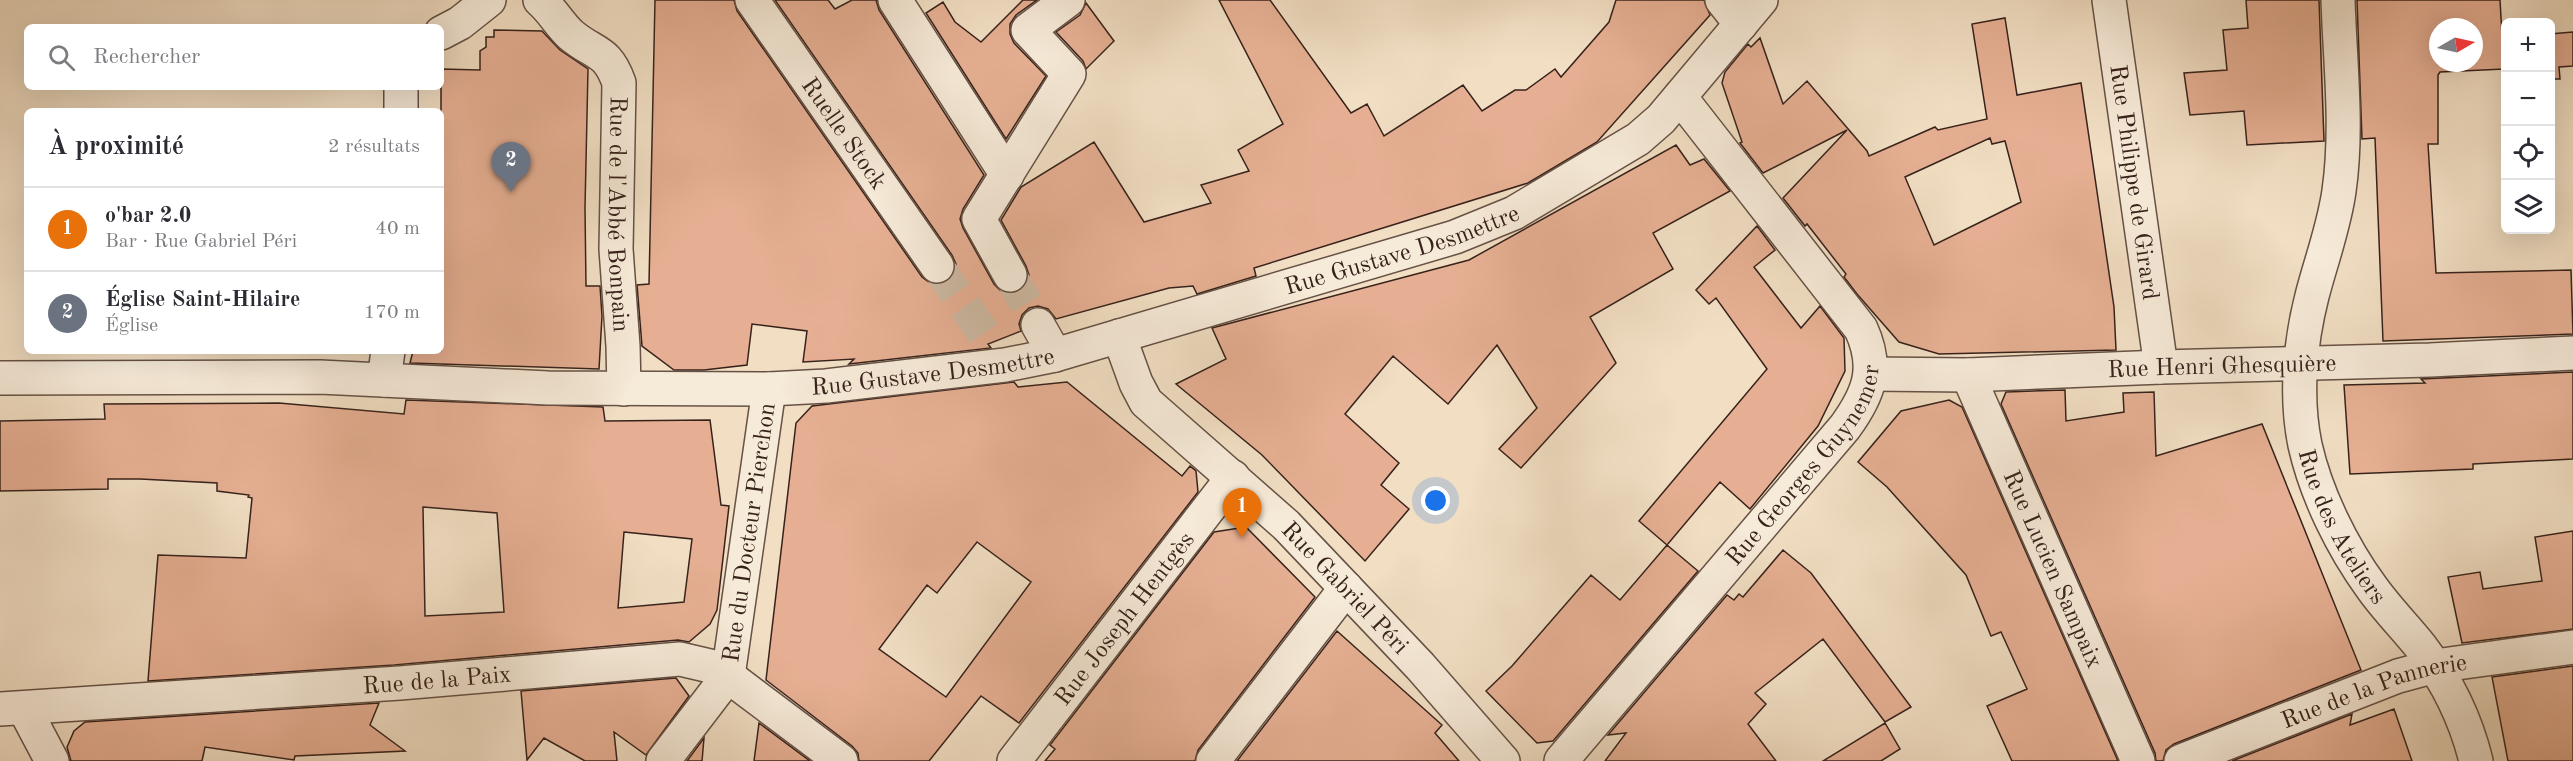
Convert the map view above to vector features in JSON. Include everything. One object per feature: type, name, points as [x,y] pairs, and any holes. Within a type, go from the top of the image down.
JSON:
[{"type":"street","points":[[444,31],[460,23],[489,0]]},
{"type":"street","name":"Rue de l'Abbé Bonpain","points":[[540,0],[551,9],[573,36],[598,50],[607,59],[619,83],[616,249],[624,389]]},
{"type":"street","name":"Ruelle Stock","points":[[752,0],[937,266]]},
{"type":"street","points":[[895,0],[1007,175]]},
{"type":"street","points":[[1010,275],[979,219],[1069,74],[1028,30],[1068,0]]},
{"type":"street","name":"Rue Philippe de Girard","points":[[2109,0],[2162,367]]},
{"type":"street","name":"Rue des Ateliers","points":[[2338,0],[2343,141],[2340,189],[2312,297],[2301,365],[2300,406],[2305,445],[2325,501],[2351,557],[2435,666],[2462,716],[2476,761]]},
{"type":"street","name":"Rue Gustave Desmettre","points":[[0,378],[246,376],[386,366],[549,388],[769,389],[826,386],[997,353],[1055,355],[1476,230],[1514,213],[1638,139],[1661,119],[1680,97],[1742,8]]},
{"type":"street","points":[[401,90],[401,108]]},
{"type":"street","name":"Rue Georges Guynemer","points":[[1561,761],[1845,427],[1862,402],[1870,374],[1872,361],[1862,329],[1680,97]]},
{"type":"street","points":[[1038,325],[1055,355]]},
{"type":"street","name":"Rue Gabriel Péri","points":[[1119,336],[1136,383],[1146,402],[1286,525],[1454,702],[1503,761]]},
{"type":"street","name":"Rue Henri Ghesquière","points":[[1870,374],[1968,375],[2162,367],[2301,365],[2573,353]]},
{"type":"street","name":"Rue Lucien Sampaix","points":[[1968,375],[2138,761]]},
{"type":"street","name":"Rue du Docteur Pierchon","points":[[663,761],[728,676],[769,389]]},
{"type":"street","name":"Rue Joseph Hentgès","points":[[1014,761],[1233,477]]},
{"type":"street","points":[[1214,761],[1346,588]]},
{"type":"street","name":"Rue de la Pannerie","points":[[2181,761],[2373,685],[2435,666],[2573,647]]},
{"type":"street","name":"Rue de la Paix","points":[[12,708],[400,683],[680,659],[710,666],[728,676],[842,761]]},
{"type":"street","points":[[12,708],[52,761]]},
{"type":"building","points":[[655,0],[734,0],[737,11],[922,277],[930,283],[939,285],[948,281],[954,273],[956,264],[952,255],[775,0],[828,0],[835,9],[852,0],[876,0],[879,10],[984,175],[963,209],[960,219],[994,284],[1001,291],[1010,294],[1020,291],[1026,285],[1029,275],[1001,220],[1021,187],[1094,142],[1144,222],[1211,203],[1201,185],[1249,171],[1238,150],[1283,124],[1219,0],[1270,0],[1351,113],[1367,104],[1384,136],[1463,85],[1482,111],[1515,90],[1526,90],[1555,69],[1561,77],[1609,22],[1616,0],[1704,0],[1710,15],[1597,142],[1528,183],[1254,268],[1256,276],[1197,294],[1193,286],[1169,288],[1056,319],[1048,309],[1038,306],[1029,308],[1022,315],[1019,324],[1021,331],[988,344],[991,348],[849,364],[854,359],[803,362],[807,331],[752,324],[747,365],[704,370],[674,370],[642,346],[637,285],[649,284]]},
{"type":"building","points":[[1023,0],[1037,0],[1016,15],[1010,24],[1010,34],[1014,43],[1046,76],[1006,139],[926,13],[943,2],[955,22],[981,42]]},
{"type":"building","points":[[2246,0],[2319,0],[2324,141],[2247,145],[2244,111],[2190,115],[2184,73],[2227,70],[2223,30],[2248,28]]},
{"type":"building","points":[[2357,0],[2500,0],[2501,69],[2483,70],[2483,18],[2429,18],[2429,72],[2440,72],[2438,75],[2438,144],[2428,144],[2436,273],[2571,270],[2573,334],[2383,341],[2375,138],[2362,139]]},
{"type":"building","points":[[1086,3],[1114,41],[1086,69],[1083,61],[1056,32],[1080,15]]},
{"type":"building","points":[[2005,18],[2017,95],[2081,83],[2114,307],[2116,350],[1939,354],[1899,342],[1857,294],[1844,277],[1846,274],[1807,224],[1805,226],[1783,198],[1847,130],[1763,173],[1740,143],[1742,142],[1722,83],[1725,72],[1748,44],[1751,47],[1760,38],[1783,104],[1807,81],[1869,156],[1935,127],[1938,130],[1987,119],[1972,24]],"holes":[[[1990,138],[1992,144],[2005,141],[2021,202],[1934,245],[1905,177]]]},
{"type":"building","points":[[494,30],[542,31],[560,50],[588,69],[586,286],[600,286],[602,316],[599,369],[410,363],[412,354],[444,354],[444,108],[441,108],[441,90],[444,90],[444,69],[480,70],[480,51],[486,47],[486,37],[494,37]]},
{"type":"building","points":[[2573,32],[2573,66],[2559,67],[2560,79],[2555,79],[2555,34]]},
{"type":"building","points":[[1676,145],[1690,165],[1704,159],[1730,191],[1653,233],[1673,269],[1590,317],[1616,363],[1521,468],[1499,449],[1537,408],[1497,345],[1448,404],[1393,356],[1345,414],[1399,463],[1381,485],[1409,509],[1365,561],[1262,455],[1176,384],[1226,359],[1212,328],[1469,260]]},
{"type":"building","points":[[1757,226],[1775,250],[1754,267],[1801,328],[1820,306],[1844,338],[1845,371],[1818,426],[1750,509],[1720,482],[1667,545],[1639,521],[1767,369],[1716,298],[1709,304],[1696,290]]},
{"type":"building","points":[[2573,372],[2573,459],[2473,464],[2473,469],[2350,474],[2344,385],[2425,383],[2421,379]]},
{"type":"building","points":[[1014,382],[1018,387],[1067,382],[1182,476],[1190,466],[1196,471],[1198,492],[1019,723],[981,696],[929,761],[859,761],[858,753],[852,746],[766,680],[796,423],[812,406]],"holes":[[[977,542],[1031,582],[946,697],[879,649],[927,585],[937,593]]]},
{"type":"building","points":[[2065,390],[2066,421],[2124,412],[2123,393],[2154,392],[2156,456],[2262,424],[2361,670],[2174,744],[2166,750],[2163,761],[2156,761],[2155,753],[2001,404],[2006,392]]},
{"type":"building","points":[[406,400],[603,407],[605,421],[710,420],[721,505],[729,506],[717,610],[710,624],[689,642],[678,640],[394,665],[148,681],[158,555],[246,558],[252,498],[248,497],[249,495],[217,491],[217,483],[140,479],[108,479],[108,489],[0,491],[0,421],[105,419],[104,404],[279,403],[404,414]],"holes":[[[423,507],[497,513],[504,612],[425,616]],[[624,532],[692,539],[684,602],[618,608]]]},
{"type":"building","points":[[1949,400],[1962,407],[2118,761],[2012,761],[1987,706],[2027,689],[2001,632],[1991,636],[1966,575],[1887,487],[1858,462],[1901,411]]},
{"type":"building","points":[[1246,527],[1315,597],[1198,750],[1195,761],[1045,761],[1055,749],[1050,745],[1214,532]]},
{"type":"building","points":[[2573,531],[2573,629],[2462,643],[2448,577],[2480,572],[2483,589],[2542,581],[2535,537]]},
{"type":"building","points":[[1667,545],[1698,571],[1553,741],[1537,743],[1486,691],[1512,666],[1591,575],[1620,600]]},
{"type":"building","points":[[1783,550],[1811,573],[1911,707],[1885,722],[1823,639],[1755,693],[1766,704],[1748,724],[1776,761],[1605,761],[1626,733],[1608,735],[1727,595],[1734,600],[1739,594],[1743,597]]},
{"type":"building","points":[[1337,631],[1442,725],[1435,733],[1459,761],[1237,761]]},
{"type":"building","points":[[2573,666],[2573,761],[2508,761],[2492,677]]},
{"type":"building","points":[[676,678],[689,696],[646,755],[614,732],[617,761],[585,761],[544,738],[527,760],[521,691]]},
{"type":"building","points":[[379,703],[370,725],[405,751],[295,756],[294,760],[205,747],[202,761],[71,761],[67,747],[74,731],[85,722]]},
{"type":"building","points":[[2394,709],[2412,761],[2232,761],[2352,714],[2350,725]]},
{"type":"building","points":[[759,723],[810,761],[754,761]]},
{"type":"building","points":[[1885,723],[1900,749],[1881,761],[1823,761]]},
{"type":"building","points":[[704,738],[702,761],[687,761]]},
{"type":"tunnel","points":[[937,266],[989,341]]},
{"type":"tunnel","points":[[1010,275],[1038,325]]},
{"type":"place","name":"Église Saint-Hilaire","points":[[511,192]]},
{"type":"place","name":"o'bar 2.0","points":[[1242,538]]}]
